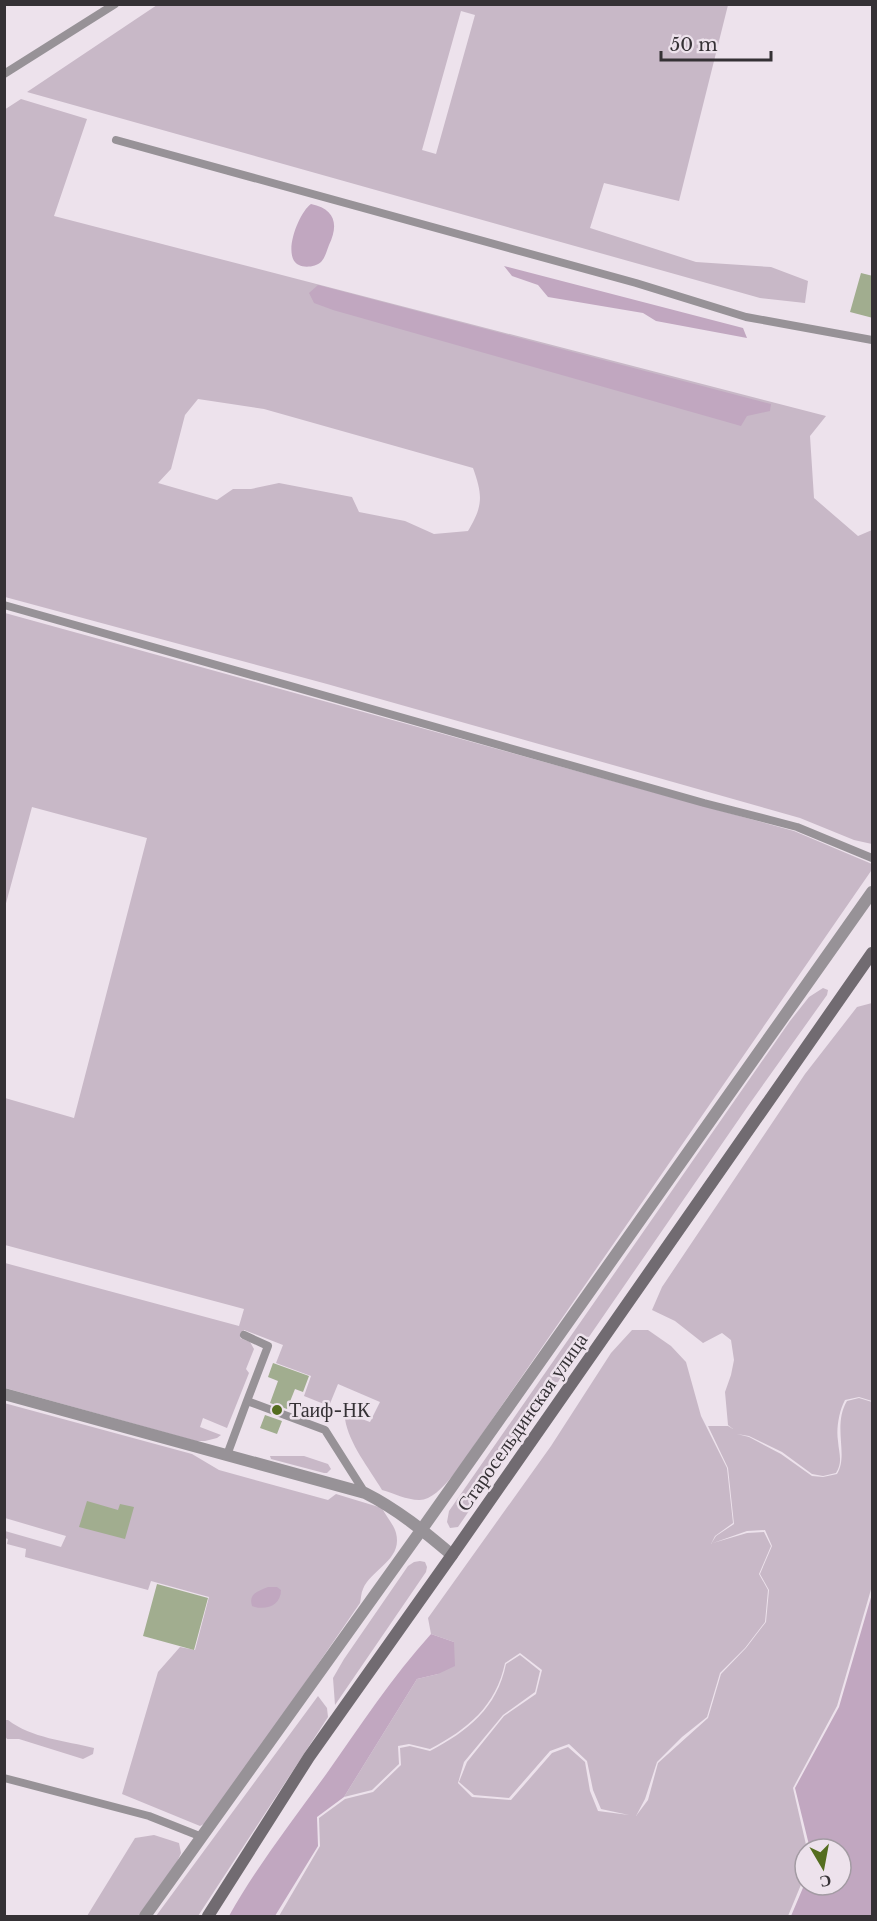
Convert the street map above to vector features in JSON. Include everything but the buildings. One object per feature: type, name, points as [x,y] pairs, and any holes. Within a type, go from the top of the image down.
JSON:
[{"type":"main road","name":"Старосельдинская улица","points":[[208,1917],[309,1757],[873,953]]},
{"type":"street","points":[[145,1917],[873,892]]},
{"type":"street","points":[[4,1394],[365,1493],[384,1502],[422,1529],[452,1555]]},
{"type":"lane","points":[[4,74],[115,4]]},
{"type":"lane","points":[[116,140],[636,283],[746,317],[873,340]]},
{"type":"lane","points":[[4,605],[797,827],[873,858]]},
{"type":"lane","points":[[227,1455],[268,1346],[244,1335]]},
{"type":"lane","points":[[247,1401],[325,1430],[365,1493]]},
{"type":"lane","points":[[4,1778],[149,1816],[202,1837]]},
{"type":"shaded area","points":[[157,5],[728,5],[679,201],[604,183],[590,228],[696,262],[771,267],[808,281],[805,303],[760,298],[27,92]],"holes":[[[461,11],[475,15],[436,154],[422,150]]]},
{"type":"shaded area","points":[[21,99],[87,119],[54,216],[826,416],[810,436],[814,498],[858,536],[872,530],[872,844],[854,840],[800,818],[327,684],[5,597],[4,110]],"holes":[[[198,399],[264,409],[473,468],[480,494],[477,515],[468,531],[434,534],[405,521],[359,512],[352,497],[279,483],[251,489],[233,489],[217,500],[158,483],[171,469],[185,415]]]},
{"type":"shaded area","points":[[311,204],[319,206],[330,214],[333,218],[334,230],[326,254],[319,264],[304,266],[294,260],[292,244],[297,225]]},
{"type":"shaded area","points":[[504,266],[743,328],[747,338],[656,321],[643,313],[548,297],[538,285],[512,276]]},
{"type":"shaded area","points":[[318,285],[771,404],[770,411],[747,416],[741,426],[333,310],[314,303],[309,293]]},
{"type":"shaded area","points":[[5,613],[794,831],[872,864],[871,871],[461,1464],[445,1485],[427,1498],[410,1499],[382,1490],[355,1447],[345,1419],[351,1415],[370,1422],[380,1402],[338,1384],[329,1406],[304,1396],[311,1376],[276,1363],[283,1345],[244,1330],[240,1338],[250,1342],[254,1349],[246,1369],[249,1373],[227,1428],[203,1418],[200,1427],[221,1435],[205,1441],[196,1441],[5,1388],[5,1263],[239,1326],[244,1309],[5,1245],[5,1098],[74,1118],[147,838],[32,807],[5,907]]},
{"type":"shaded area","points":[[823,988],[828,990],[827,995],[458,1527],[450,1528],[447,1522],[449,1511],[790,1021],[809,997]]},
{"type":"shaded area","points":[[872,1003],[872,1401],[859,1397],[845,1400],[838,1426],[840,1461],[836,1473],[823,1476],[812,1474],[782,1452],[749,1436],[737,1434],[749,1437],[781,1454],[812,1476],[823,1477],[837,1474],[842,1458],[841,1420],[847,1401],[859,1398],[872,1402],[872,1586],[837,1706],[793,1788],[804,1837],[793,1837],[793,1897],[796,1897],[788,1916],[279,1916],[320,1846],[319,1818],[345,1799],[373,1792],[401,1765],[400,1748],[410,1746],[430,1751],[457,1735],[488,1706],[502,1680],[506,1664],[520,1655],[540,1671],[535,1692],[503,1715],[464,1762],[458,1783],[472,1797],[511,1800],[552,1753],[568,1747],[585,1762],[590,1791],[598,1811],[629,1815],[601,1809],[593,1790],[587,1761],[569,1744],[550,1751],[509,1798],[474,1795],[459,1782],[467,1762],[504,1716],[536,1694],[542,1670],[520,1653],[505,1663],[495,1692],[478,1715],[468,1724],[430,1749],[409,1744],[398,1746],[399,1764],[372,1790],[344,1797],[417,1679],[438,1674],[454,1642],[431,1634],[428,1618],[551,1446],[611,1353],[632,1330],[648,1330],[671,1346],[686,1362],[701,1416],[727,1468],[733,1523],[715,1536],[711,1544],[716,1536],[734,1524],[728,1468],[708,1426],[728,1426],[733,1429],[728,1425],[725,1392],[734,1360],[731,1340],[722,1333],[703,1343],[675,1321],[652,1310],[662,1287],[805,1074],[857,1007]],"holes":[[[765,1530],[772,1546],[760,1574],[769,1590],[766,1622],[746,1648],[721,1674],[708,1718],[658,1763],[648,1800],[636,1816],[645,1799],[657,1762],[682,1737],[707,1717],[720,1673],[745,1648],[765,1622],[768,1590],[759,1574],[771,1546],[764,1532],[747,1533],[713,1543],[747,1531]]]},
{"type":"shaded area","points":[[4,1403],[192,1454],[219,1470],[328,1500],[336,1494],[382,1508],[395,1530],[397,1542],[391,1557],[367,1582],[362,1591],[360,1603],[252,1760],[206,1823],[200,1826],[122,1794],[158,1672],[180,1647],[195,1650],[209,1597],[151,1581],[148,1590],[25,1557],[26,1549],[7,1544],[5,1531],[61,1547],[66,1536],[5,1518]]},
{"type":"shaded area","points":[[270,1456],[304,1456],[328,1464],[331,1469],[324,1473],[271,1459]]},
{"type":"shaded area","points":[[420,1561],[425,1562],[426,1572],[335,1705],[333,1678],[344,1659],[408,1566]]},
{"type":"shaded area","points":[[268,1587],[277,1587],[281,1590],[278,1600],[267,1607],[252,1606],[253,1595]]},
{"type":"shaded area","points":[[872,1594],[872,1916],[791,1916],[799,1897],[853,1897],[853,1837],[807,1837],[795,1788],[839,1707]]},
{"type":"shaded area","points":[[431,1634],[454,1642],[455,1666],[438,1674],[417,1679],[344,1797],[317,1817],[318,1846],[275,1916],[229,1916],[263,1861],[377,1702]]},
{"type":"shaded area","points":[[318,1696],[327,1708],[328,1717],[198,1916],[156,1916]]},
{"type":"shaded area","points":[[5,1720],[38,1735],[94,1748],[93,1754],[83,1759],[19,1739],[7,1739]]},
{"type":"shaded area","points":[[154,1835],[179,1843],[181,1853],[138,1916],[87,1916],[135,1838]]},
{"type":"place","name":"Таиф-НК","points":[[277,1410]]}]
